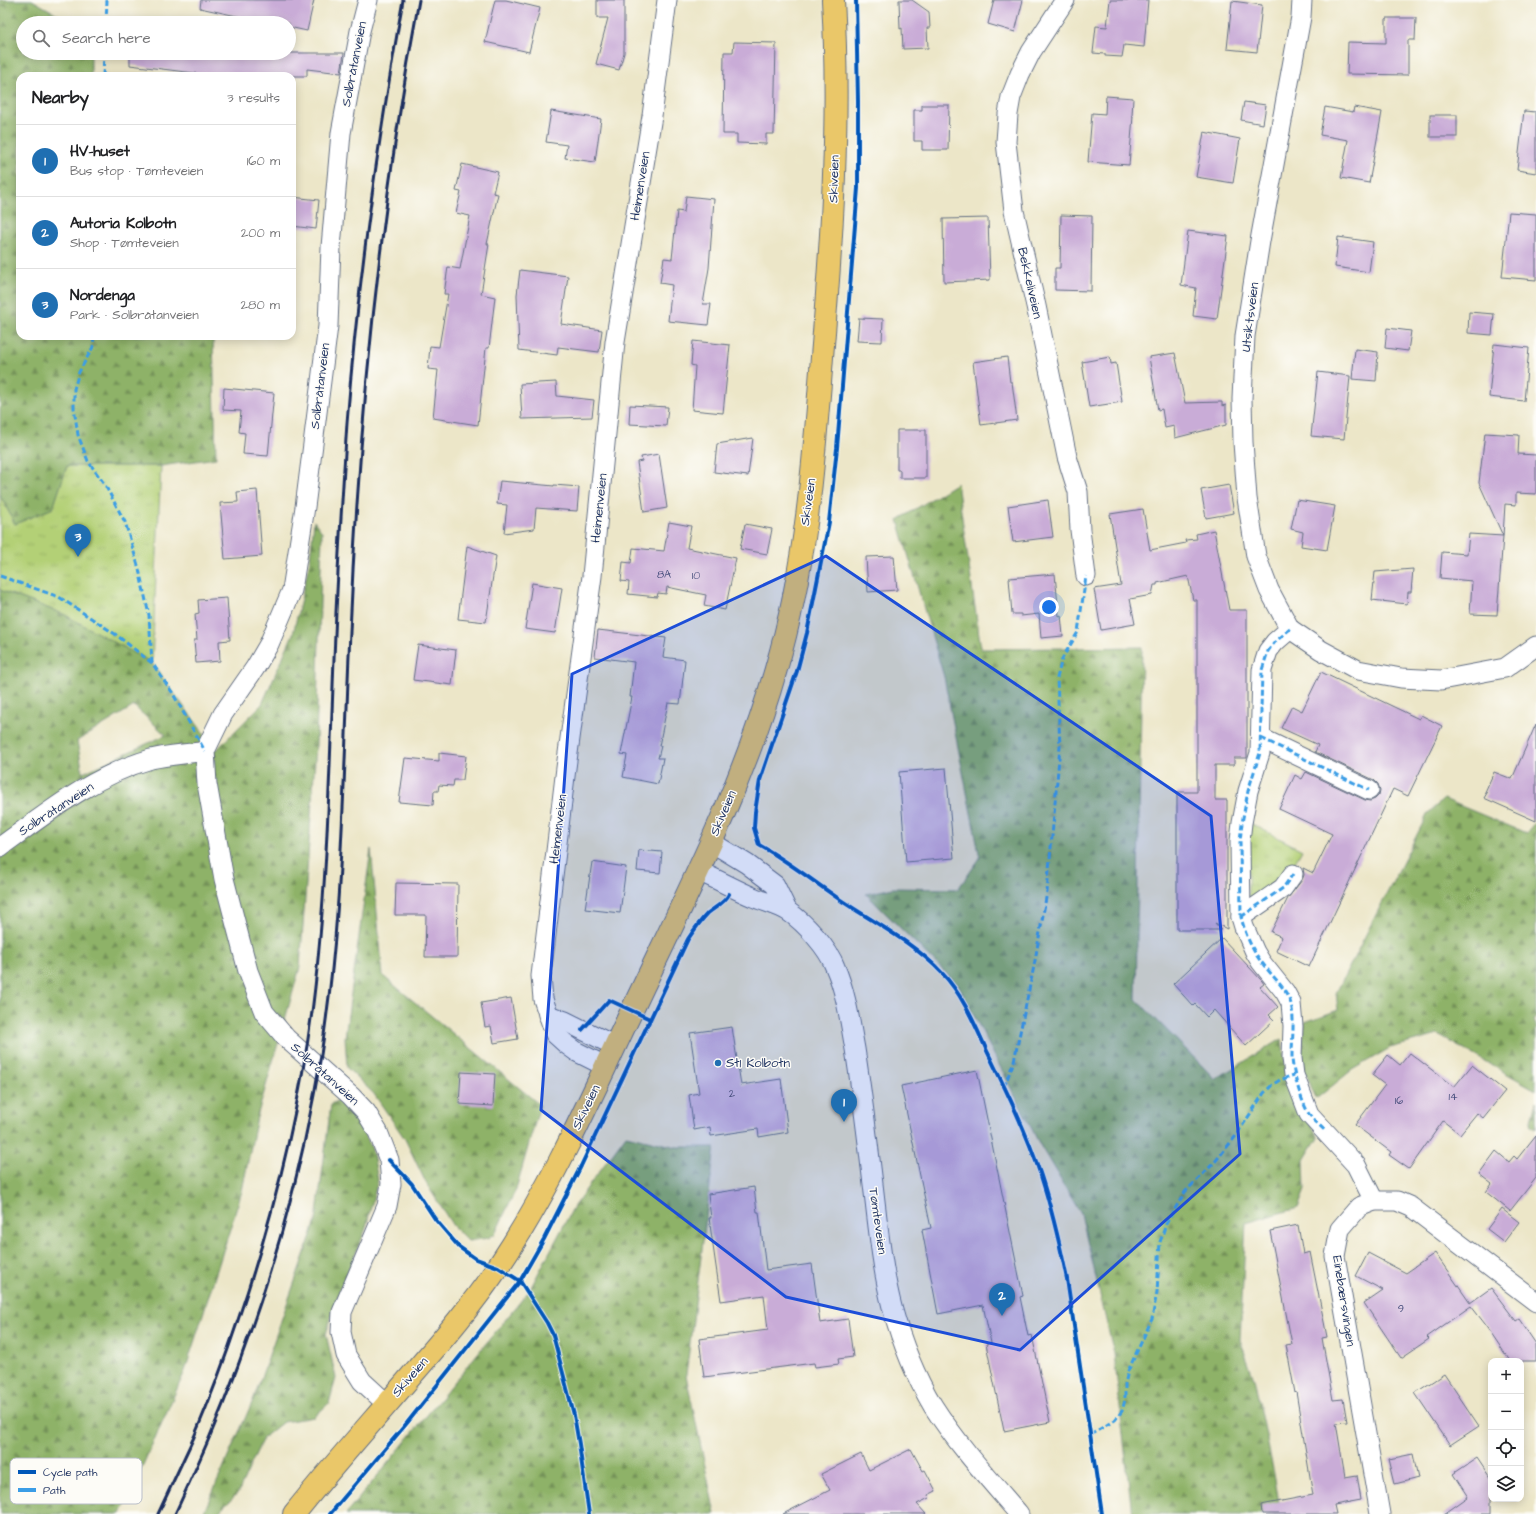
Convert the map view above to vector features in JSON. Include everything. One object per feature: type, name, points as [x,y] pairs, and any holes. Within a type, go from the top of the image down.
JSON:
[{"type":"main road","name":"Skiveien","points":[[294,1514],[446,1336],[498,1267],[527,1222],[547,1185],[615,1046],[698,871],[757,732],[778,665],[797,578],[818,422],[832,229],[836,96],[833,0]]},
{"type":"street","name":"Solbråtanveien","points":[[368,0],[360,31],[341,133],[331,247],[328,326],[305,507],[292,590],[269,644],[255,668],[223,714],[206,752],[207,784],[224,879],[248,971],[264,1012],[286,1038],[351,1096],[366,1112],[378,1132],[388,1160],[391,1184],[387,1206],[342,1312],[341,1332],[346,1356],[362,1381],[387,1404]]},
{"type":"street","name":"Heimenveien","points":[[605,1066],[566,1044],[555,1034],[545,1008],[541,989],[566,768],[592,576],[615,342],[652,116],[668,0]]},
{"type":"street","name":"Bekkeliveien","points":[[1064,0],[1031,52],[1020,74],[1011,97],[1006,142],[1014,211],[1036,306],[1067,457],[1078,492],[1080,530],[1086,576]]},
{"type":"street","name":"Utsiktsveien","points":[[1290,629],[1269,590],[1256,556],[1247,498],[1242,399],[1245,336],[1260,241],[1301,17],[1302,0]]},
{"type":"street","points":[[1536,646],[1505,668],[1441,680],[1401,678],[1358,670],[1320,650],[1290,629],[1275,642],[1268,651],[1262,670],[1260,753],[1248,791],[1240,841],[1241,917],[1255,952],[1285,992],[1290,1003],[1293,1026],[1292,1058],[1294,1075],[1309,1114],[1356,1165],[1374,1200],[1397,1201],[1412,1207],[1536,1302]]},
{"type":"street","points":[[1261,738],[1369,790]]},
{"type":"street","name":"Solbråtanveien","points":[[0,847],[65,800],[113,773],[151,759],[206,752]]},
{"type":"street","name":"Tømteveien","points":[[711,842],[747,864],[775,885],[787,910]]},
{"type":"street","name":"Tømteveien","points":[[698,871],[747,894],[787,910],[802,923],[827,951],[835,966],[842,984],[860,1082],[886,1278],[892,1306],[905,1346],[919,1380],[933,1405],[964,1449],[1019,1514]]},
{"type":"street","points":[[1241,917],[1283,888],[1293,874]]},
{"type":"street","points":[[548,1015],[565,1021],[615,1046]]},
{"type":"street","name":"Einebærsvingen","points":[[1374,1200],[1360,1208],[1340,1229],[1335,1256],[1380,1514]]},
{"type":"highlighted area","points":[[826,556],[1211,816],[1240,1154],[1020,1350],[786,1297],[541,1110],[572,674]]},
{"type":"green space","points":[[0,0],[32,0],[61,16],[16,16],[16,60],[91,60],[91,72],[16,72],[16,340],[213,340],[216,458],[161,466],[67,466],[53,508],[15,524],[0,495]]},
{"type":"green space","points":[[67,466],[161,466],[152,663],[63,614],[0,590],[0,495],[15,524],[53,508]]},
{"type":"green space","points":[[957,483],[981,649],[1142,647],[1136,999],[1215,1079],[1282,1039],[1287,1080],[1318,1137],[1304,1160],[1305,1190],[1298,1208],[1246,1223],[1240,1340],[1255,1382],[1281,1514],[1132,1514],[1114,1354],[1081,1214],[1040,1145],[959,986],[866,894],[893,888],[958,889],[980,858],[944,677],[898,520]]},
{"type":"green space","points":[[314,521],[322,532],[316,746],[300,967],[257,1117],[242,1191],[185,1371],[142,1467],[142,1458],[10,1458],[10,1504],[125,1504],[121,1514],[0,1514],[0,590],[63,614],[152,663],[216,750],[262,704],[293,634],[310,560]],"holes":[[[134,706],[166,735],[83,773],[77,741]]]},
{"type":"green space","points":[[1444,799],[1526,833],[1536,821],[1536,1017],[1534,1020],[1536,1026],[1536,1090],[1438,1035],[1390,1048],[1352,1070],[1316,1099],[1301,1061],[1305,1022],[1338,1010],[1336,993],[1428,813]]},
{"type":"green space","points":[[1248,822],[1302,850],[1291,869],[1248,905]]},
{"type":"green space","points":[[371,849],[383,976],[540,1105],[516,1189],[495,1234],[488,1238],[468,1241],[453,1226],[426,1183],[405,1139],[374,1094],[347,1068],[345,1037]]},
{"type":"green space","points":[[338,1100],[356,1116],[372,1149],[378,1180],[365,1231],[339,1292],[326,1334],[336,1378],[329,1403],[314,1417],[283,1422],[263,1438],[238,1493],[217,1514],[203,1514],[254,1398],[316,1221],[331,1104]]},
{"type":"green space","points":[[1536,1101],[1536,1129],[1530,1125]]},
{"type":"green space","points":[[626,1135],[677,1147],[715,1147],[686,1375],[715,1514],[346,1514],[529,1291],[574,1206]]},
{"type":"building","points":[[201,0],[314,0],[307,31],[296,29],[296,16],[237,16],[200,8]]},
{"type":"building","points":[[495,0],[506,0],[540,8],[529,52],[485,42]]},
{"type":"building","points":[[597,0],[624,0],[624,53],[619,70],[596,64],[608,18],[597,18]]},
{"type":"building","points":[[899,0],[912,0],[929,12],[930,28],[927,28],[928,48],[903,49],[902,28],[900,29]]},
{"type":"building","points":[[994,0],[1023,0],[1015,32],[988,24]]},
{"type":"building","points":[[1110,0],[1148,0],[1144,47],[1124,45],[1122,57],[1105,56],[1105,54],[1093,53],[1096,26],[1107,27]]},
{"type":"building","points":[[1232,1],[1262,5],[1257,52],[1227,49]]},
{"type":"building","points":[[1386,18],[1416,18],[1415,40],[1408,40],[1408,75],[1347,74],[1348,42],[1386,43]]},
{"type":"building","points":[[734,42],[776,43],[774,134],[766,134],[766,144],[737,143],[737,134],[723,134],[724,52],[733,52]]},
{"type":"building","points":[[296,53],[344,53],[341,73],[307,69],[307,76],[296,76],[296,72],[186,72],[130,65],[130,60],[296,60]]},
{"type":"building","points":[[1106,96],[1133,98],[1129,165],[1088,162],[1092,113],[1105,114]]},
{"type":"building","points":[[1244,102],[1266,105],[1263,124],[1241,120]]},
{"type":"building","points":[[922,105],[949,105],[948,150],[922,150],[922,141],[914,141],[914,110],[922,110]]},
{"type":"building","points":[[1325,107],[1353,112],[1354,107],[1382,112],[1369,183],[1341,178],[1348,140],[1320,135]]},
{"type":"building","points":[[551,111],[601,119],[595,162],[565,158],[567,145],[546,142]]},
{"type":"building","points":[[1524,111],[1536,112],[1536,173],[1517,170]]},
{"type":"building","points":[[1430,115],[1457,115],[1457,137],[1430,137]]},
{"type":"building","points":[[1204,132],[1240,139],[1233,183],[1196,177]]},
{"type":"building","points":[[462,164],[498,172],[493,193],[498,194],[487,244],[489,244],[481,294],[495,297],[489,348],[486,348],[478,425],[433,418],[438,370],[428,369],[430,346],[439,347],[448,294],[444,294],[448,267],[460,269],[470,216],[456,213],[461,192],[456,191]]},
{"type":"building","points":[[686,196],[714,199],[709,268],[703,304],[711,304],[708,325],[668,321],[672,285],[660,283],[664,258],[672,259],[677,211],[684,212]]},
{"type":"building","points":[[296,197],[319,200],[316,229],[296,226]]},
{"type":"building","points":[[1509,212],[1536,214],[1536,280],[1502,277]]},
{"type":"building","points":[[1061,215],[1092,216],[1091,291],[1055,290],[1055,268],[1060,268]]},
{"type":"building","points":[[988,218],[990,280],[944,282],[943,219]]},
{"type":"building","points":[[1188,231],[1228,236],[1217,319],[1193,316],[1196,288],[1181,285]]},
{"type":"building","points":[[1338,237],[1373,242],[1369,272],[1335,267]]},
{"type":"building","points":[[520,270],[568,276],[561,324],[602,330],[599,352],[558,347],[557,355],[519,350],[517,295]]},
{"type":"building","points":[[1469,312],[1494,314],[1492,335],[1468,333]]},
{"type":"building","points":[[859,318],[883,319],[882,342],[857,341]]},
{"type":"building","points":[[1387,328],[1411,331],[1408,351],[1385,348]]},
{"type":"building","points":[[693,341],[730,345],[723,413],[692,410],[695,366],[691,365]]},
{"type":"building","points":[[1494,344],[1529,348],[1524,401],[1489,397]]},
{"type":"building","points":[[1355,349],[1378,352],[1376,381],[1352,379]]},
{"type":"building","points":[[1175,353],[1185,403],[1222,402],[1222,406],[1226,405],[1226,425],[1175,438],[1174,426],[1165,428],[1162,409],[1158,410],[1149,357]]},
{"type":"building","points":[[1007,357],[1017,420],[981,425],[973,362]]},
{"type":"building","points":[[1110,357],[1111,364],[1116,363],[1122,402],[1089,407],[1082,362]]},
{"type":"building","points":[[1318,372],[1350,376],[1344,439],[1311,436]]},
{"type":"building","points":[[556,382],[557,396],[594,400],[592,417],[522,419],[520,384]]},
{"type":"building","points":[[224,388],[274,393],[268,456],[243,454],[245,433],[239,432],[241,411],[223,410]]},
{"type":"building","points":[[630,405],[668,407],[666,426],[629,424]]},
{"type":"building","points":[[897,430],[926,430],[926,478],[900,478],[900,470],[897,470]]},
{"type":"building","points":[[1485,433],[1519,435],[1518,454],[1536,455],[1536,494],[1516,493],[1516,505],[1505,504],[1503,536],[1479,483]]},
{"type":"building","points":[[753,438],[748,476],[714,472],[717,444]]},
{"type":"building","points":[[659,454],[667,508],[644,512],[637,462],[642,461],[641,457]]},
{"type":"building","points":[[500,481],[579,487],[577,511],[536,508],[534,529],[504,533],[507,505],[497,504]]},
{"type":"building","points":[[1229,485],[1234,513],[1206,518],[1201,490]]},
{"type":"building","points":[[257,490],[262,556],[225,559],[220,503],[238,502],[237,492]]},
{"type":"building","points":[[1048,500],[1053,537],[1013,542],[1008,506]]},
{"type":"building","points":[[1297,500],[1335,506],[1327,550],[1301,546],[1303,532],[1291,529]]},
{"type":"building","points":[[1143,509],[1150,550],[1186,543],[1185,540],[1197,539],[1196,534],[1214,530],[1229,610],[1247,610],[1247,758],[1234,758],[1234,765],[1215,765],[1215,800],[1227,800],[1227,929],[1215,923],[1221,930],[1177,930],[1177,792],[1197,792],[1197,600],[1193,600],[1188,576],[1157,583],[1157,585],[1154,585],[1152,595],[1130,599],[1135,624],[1101,630],[1094,589],[1121,585],[1110,514]]},
{"type":"building","points":[[669,522],[691,526],[687,548],[736,558],[725,610],[704,606],[706,595],[667,587],[666,594],[658,593],[657,597],[628,594],[629,582],[621,581],[623,562],[631,563],[633,548],[664,551]]},
{"type":"building","points":[[745,524],[772,529],[767,554],[740,549]]},
{"type":"building","points":[[1469,534],[1503,536],[1497,615],[1470,614],[1472,581],[1440,578],[1442,552],[1467,554]]},
{"type":"building","points":[[467,546],[496,556],[486,622],[458,619]]},
{"type":"building","points":[[894,556],[897,590],[868,592],[866,557]]},
{"type":"building","points":[[1413,569],[1411,592],[1408,592],[1407,604],[1372,600],[1375,572]]},
{"type":"building","points":[[1055,574],[1059,616],[1061,615],[1063,636],[1041,638],[1039,614],[1021,616],[1021,614],[1012,614],[1009,578]]},
{"type":"building","points":[[532,583],[562,588],[555,633],[525,629]]},
{"type":"building","points":[[227,598],[230,640],[219,641],[220,661],[196,663],[194,640],[197,640],[195,614],[199,613],[198,600]]},
{"type":"building","points":[[598,630],[666,638],[663,657],[685,660],[680,704],[668,703],[659,746],[661,746],[658,758],[663,758],[658,784],[623,777],[627,755],[621,754],[632,697],[630,697],[634,662],[595,657]]},
{"type":"building","points":[[418,645],[456,650],[452,685],[413,680]]},
{"type":"building","points":[[1321,672],[1419,719],[1421,715],[1442,726],[1408,796],[1393,789],[1309,967],[1276,951],[1282,937],[1271,932],[1288,898],[1302,880],[1304,875],[1303,868],[1313,873],[1332,834],[1279,809],[1295,775],[1302,779],[1306,772],[1365,800],[1370,801],[1375,799],[1379,795],[1380,790],[1378,784],[1374,780],[1315,752],[1318,745],[1281,728],[1292,706],[1302,711]]},
{"type":"building","points":[[1536,724],[1536,821],[1484,798],[1487,793],[1485,792],[1494,772],[1512,779]]},
{"type":"building","points":[[439,753],[466,756],[463,780],[454,780],[453,786],[439,785],[438,791],[434,791],[433,805],[399,802],[405,758],[439,761]]},
{"type":"building","points":[[946,768],[954,858],[906,862],[899,772]]},
{"type":"building","points":[[639,850],[662,852],[660,873],[637,871]]},
{"type":"building","points":[[592,862],[626,867],[620,913],[585,909]]},
{"type":"building","points":[[396,883],[458,884],[457,957],[425,957],[426,915],[395,915]]},
{"type":"building","points":[[1222,938],[1262,981],[1264,984],[1260,987],[1278,1007],[1269,1015],[1274,1020],[1246,1046],[1214,1010],[1207,1017],[1195,1004],[1193,1006],[1173,984]]},
{"type":"building","points":[[511,998],[518,1039],[494,1043],[491,1026],[485,1027],[481,1003]]},
{"type":"building","points":[[732,1027],[741,1085],[781,1079],[788,1132],[759,1137],[758,1129],[711,1136],[710,1127],[694,1130],[689,1095],[699,1093],[690,1033]]},
{"type":"building","points":[[1410,1053],[1454,1087],[1472,1065],[1505,1091],[1483,1118],[1477,1113],[1460,1134],[1443,1121],[1409,1169],[1389,1155],[1391,1152],[1355,1125],[1385,1085],[1372,1075],[1388,1055],[1400,1065]]},
{"type":"building","points":[[977,1070],[1023,1296],[1020,1297],[1028,1336],[1032,1335],[1050,1422],[1004,1431],[986,1344],[991,1343],[983,1305],[938,1314],[922,1230],[931,1228],[901,1086]]},
{"type":"building","points":[[461,1072],[495,1074],[493,1106],[459,1104]]},
{"type":"building","points":[[1536,1135],[1536,1178],[1510,1211],[1486,1192],[1492,1184],[1479,1174],[1496,1151],[1509,1162],[1514,1156],[1517,1159]]},
{"type":"building","points":[[754,1187],[757,1212],[759,1212],[766,1270],[812,1264],[820,1323],[848,1319],[853,1357],[838,1359],[839,1364],[815,1367],[814,1363],[704,1377],[699,1339],[768,1330],[764,1295],[721,1301],[709,1218],[711,1218],[708,1194]]},
{"type":"building","points":[[1502,1209],[1519,1222],[1504,1242],[1487,1229]]},
{"type":"building","points":[[1298,1225],[1303,1254],[1310,1252],[1327,1337],[1322,1338],[1333,1400],[1343,1399],[1347,1422],[1336,1423],[1345,1477],[1357,1475],[1361,1500],[1334,1505],[1336,1514],[1262,1514],[1261,1505],[1313,1495],[1296,1392],[1295,1393],[1286,1345],[1292,1344],[1270,1231]]},
{"type":"building","points":[[1368,1253],[1406,1273],[1435,1253],[1470,1303],[1491,1288],[1516,1321],[1519,1319],[1536,1344],[1536,1361],[1524,1361],[1524,1358],[1508,1358],[1471,1306],[1427,1337],[1429,1339],[1401,1358],[1364,1303],[1383,1290],[1356,1276]]},
{"type":"building","points":[[1444,1374],[1479,1426],[1450,1445],[1415,1393]]},
{"type":"building","points":[[911,1449],[923,1471],[925,1470],[936,1491],[928,1495],[929,1498],[917,1504],[926,1514],[783,1514],[830,1490],[821,1474],[861,1454],[869,1470]]},
{"type":"building","points":[[1413,1454],[1418,1478],[1395,1484],[1389,1459]]},
{"type":"building","points":[[1477,1458],[1488,1474],[1488,1502],[1491,1502],[1491,1514],[1444,1514],[1468,1497],[1453,1474]]},
{"type":"railway","points":[[158,1514],[206,1408],[251,1282],[263,1243],[283,1164],[307,1044],[313,1004],[324,885],[334,653],[347,423],[357,317],[377,158],[403,0]]},
{"type":"railway","points":[[175,1514],[227,1395],[243,1353],[271,1268],[284,1226],[305,1139],[324,1038],[331,980],[340,865],[354,553],[359,473],[373,314],[393,157],[419,0]]},
{"type":"marked path","points":[[106,16],[107,0]]},
{"type":"marked path","points":[[103,72],[104,60]]},
{"type":"marked path","points":[[94,340],[93,347],[79,372],[74,389],[74,408],[78,435],[88,461],[105,485],[125,522],[139,569],[149,615],[152,663]]},
{"type":"marked path","points":[[0,576],[59,597],[115,634],[152,663],[172,692],[205,751]]},
{"type":"marked path","points":[[1004,1087],[1014,1061],[1034,966],[1047,892],[1060,747],[1057,678],[1062,659],[1078,632],[1086,576]]},
{"type":"marked path","points":[[1290,629],[1275,642],[1268,651],[1262,670],[1260,753],[1248,791],[1240,841],[1241,917],[1252,948],[1289,998],[1293,1016],[1292,1062],[1298,1086],[1309,1114],[1326,1132]]},
{"type":"marked path","points":[[1261,738],[1369,790]]},
{"type":"marked path","points":[[1241,917],[1283,888],[1293,874]]},
{"type":"marked path","points":[[1090,1435],[1115,1420],[1122,1411],[1125,1400],[1125,1384],[1128,1371],[1152,1319],[1157,1292],[1160,1242],[1166,1224],[1185,1192],[1214,1163],[1235,1137],[1264,1093],[1280,1080],[1294,1075]]},
{"type":"cycle path","points":[[856,0],[858,188],[837,448],[829,522],[807,633],[797,671],[760,780],[754,828],[759,845],[894,934],[931,962],[956,991],[968,1010],[1023,1128],[1041,1176],[1059,1240],[1067,1279],[1102,1514]]},
{"type":"cycle path","points":[[330,1514],[407,1423],[520,1281],[544,1239],[581,1166],[688,939],[705,916],[729,894]]},
{"type":"cycle path","points":[[582,1030],[609,1000],[650,1019]]},
{"type":"cycle path","points":[[389,1160],[412,1184],[435,1219],[459,1247],[476,1259],[498,1267],[520,1281],[547,1323],[553,1335],[574,1415],[589,1514]]},
{"type":"place","name":"Nordenga","points":[[78,557]]},
{"type":"place","name":"St1 Kolbotn","points":[[718,1063]]},
{"type":"place","name":"HV-huset","points":[[844,1122]]},
{"type":"place","name":"Autoria Kolbotn","points":[[1002,1316]]}]
